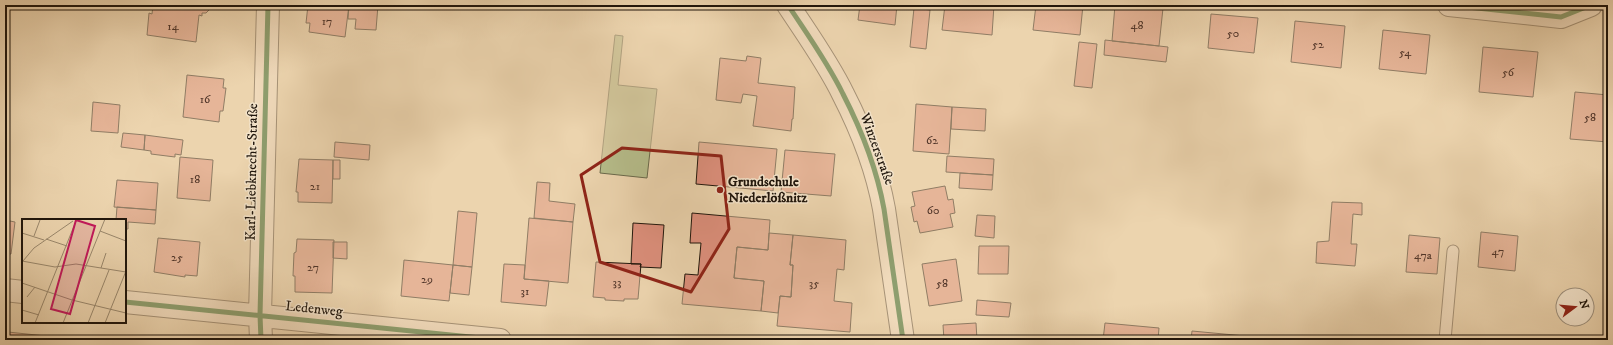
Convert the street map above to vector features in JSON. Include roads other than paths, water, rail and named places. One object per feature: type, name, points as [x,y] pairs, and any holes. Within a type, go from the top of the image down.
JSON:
[{"type":"street","name":"Karl-Liebknecht-Straße","points":[[261,340],[260,315],[268,5]]},
{"type":"street","name":"Winzerstraße","points":[[788,5],[843,94],[874,168],[881,189],[903,340]]},
{"type":"street","points":[[1449,5],[1561,17],[1591,5]]},
{"type":"street","points":[[5,290],[22,292]]},
{"type":"street","name":"Ledenweg","points":[[126,302],[500,340]]},
{"type":"lane","points":[[1445,340],[1453,251]]},
{"type":"place","name":"Grundschule Niederlößnitz","points":[[720,190]]}]
